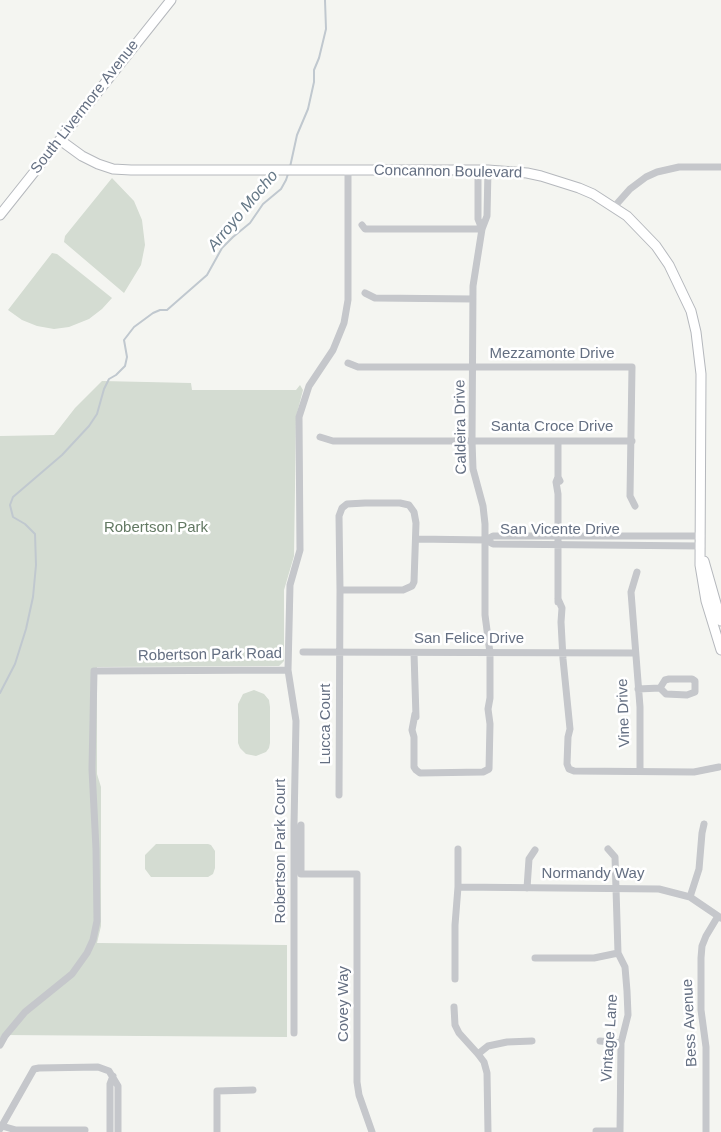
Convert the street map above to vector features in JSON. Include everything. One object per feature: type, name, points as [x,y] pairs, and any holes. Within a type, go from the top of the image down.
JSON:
[{"type":"main road","name":"South Livermore Avenue","points":[[0,215],[170,0]]},
{"type":"main road","name":"Concannon Boulevard","points":[[60,140],[82,156],[113,169],[273,171],[483,170],[541,176],[580,188],[614,207],[639,227],[656,246],[669,265],[690,311],[696,332],[701,374],[700,565],[702,584],[721,650]]},
{"type":"main road","name":"Concannon Boulevard","points":[[701,548],[721,621]]},
{"type":"street","points":[[614,207],[630,189],[646,177],[657,172],[679,167],[721,167]]},
{"type":"street","name":"Robertson Park Road","points":[[0,1045],[25,1012],[72,974],[87,953],[93,940],[97,921],[92,770],[94,671],[288,670],[290,585],[300,550],[299,417],[309,386],[333,350],[344,323],[348,300],[348,170]]},
{"type":"street","name":"Caldeira Drive","points":[[414,653],[415,714],[412,722],[414,767],[420,773],[483,772],[489,767],[492,715],[490,653],[485,615],[486,540],[483,506],[473,469],[472,441],[475,269],[482,229],[487,216],[483,170]]},
{"type":"street","points":[[362,225],[364,229],[482,229]]},
{"type":"street","points":[[365,293],[375,298],[473,299]]},
{"type":"street","name":"Mezzamonte Drive","points":[[348,363],[358,367],[632,367],[632,441]]},
{"type":"street","name":"Santa Croce Drive","points":[[320,437],[333,440],[632,441]]},
{"type":"street","points":[[558,440],[558,477],[556,482],[558,494],[558,599],[562,608],[560,622],[568,722],[565,730],[568,737],[567,764],[569,770],[699,772],[719,767]]},
{"type":"street","points":[[632,441],[630,496],[635,506]]},
{"type":"street","name":"Lucca Court","points":[[339,795],[339,516],[344,506],[352,504],[400,503],[409,505],[416,517],[416,539]]},
{"type":"street","name":"San Vicente Drive","points":[[486,540],[493,536],[701,536]]},
{"type":"street","points":[[340,590],[408,589],[414,582],[416,539],[486,540]]},
{"type":"street","name":"San Vicente Drive","points":[[486,540],[493,544],[701,548]]},
{"type":"street","name":"Vine Drive","points":[[637,572],[631,592],[640,726],[640,771]]},
{"type":"street","name":"San Felice Drive","points":[[303,652],[635,653]]},
{"type":"street","name":"Robertson Park Court","points":[[288,670],[296,721],[294,1033]]},
{"type":"street","points":[[638,689],[660,688],[666,694],[692,694],[695,692],[695,681],[692,679],[669,679],[665,680],[660,688]]},
{"type":"street","points":[[690,897],[699,869],[704,824]]},
{"type":"street","name":"Covey Way","points":[[301,825],[300,874],[358,874],[357,1082],[359,1094],[372,1132]]},
{"type":"street","points":[[455,979],[458,849]]},
{"type":"street","points":[[527,888],[529,859],[535,850]]},
{"type":"street","name":"Vintage Lane","points":[[608,850],[615,858],[618,953],[625,967],[628,1015],[621,1043],[620,1132]]},
{"type":"street","name":"Normandy Way","points":[[458,887],[615,887],[659,889],[690,897],[719,917]]},
{"type":"street","name":"Bess Avenue","points":[[706,1132],[706,1047],[701,1010],[701,958],[702,946],[706,936],[719,917]]},
{"type":"street","points":[[535,958],[594,958],[618,953]]},
{"type":"street","points":[[454,1007],[455,1025],[458,1033],[484,1062],[488,1078],[488,1132]]},
{"type":"street","points":[[478,1054],[488,1046],[507,1042],[532,1041]]},
{"type":"street","points":[[600,1041],[621,1043]]},
{"type":"street","points":[[85,1130],[16,1130],[1,1128],[34,1069],[98,1067],[109,1071],[118,1086],[118,1132]]},
{"type":"street","points":[[110,1132],[110,1084],[113,1076]]},
{"type":"street","points":[[217,1132],[217,1091],[252,1090]]},
{"type":"street","points":[[596,1131],[620,1132]]},
{"type":"green space","points":[[112,178],[134,201],[142,220],[145,245],[141,265],[124,293],[64,242],[65,236]]},
{"type":"green space","points":[[52,253],[57,254],[112,298],[89,319],[69,327],[54,329],[37,326],[22,320],[8,310]]},
{"type":"green space","name":"Robertson Park","points":[[102,381],[191,383],[192,390],[296,390],[300,385],[303,390],[296,417],[294,556],[284,590],[284,661],[279,666],[97,667],[97,774],[101,787],[101,926],[97,943],[287,945],[287,1037],[2,1035],[0,1038],[0,436],[54,435],[75,408]]},
{"type":"green space","points":[[254,690],[264,694],[269,700],[270,707],[269,748],[266,752],[256,756],[246,754],[238,743],[238,704],[243,694]]},
{"type":"green space","points":[[156,844],[211,845],[215,851],[213,874],[208,877],[151,877],[145,869],[145,855]]},
{"type":"waterway","name":"Arroyo Mocho","points":[[290,167],[297,135],[308,109],[314,82],[314,70],[326,29],[325,0]]},
{"type":"waterway","name":"Arroyo Mocho","points":[[0,693],[15,664],[26,629],[33,597],[36,565],[35,534],[25,524],[13,517],[10,505],[13,497],[62,455],[89,426],[97,414],[109,379],[125,366],[127,357],[124,340],[134,327],[153,313],[167,310],[207,275],[222,248],[250,223],[263,204],[281,189],[288,174]]}]
